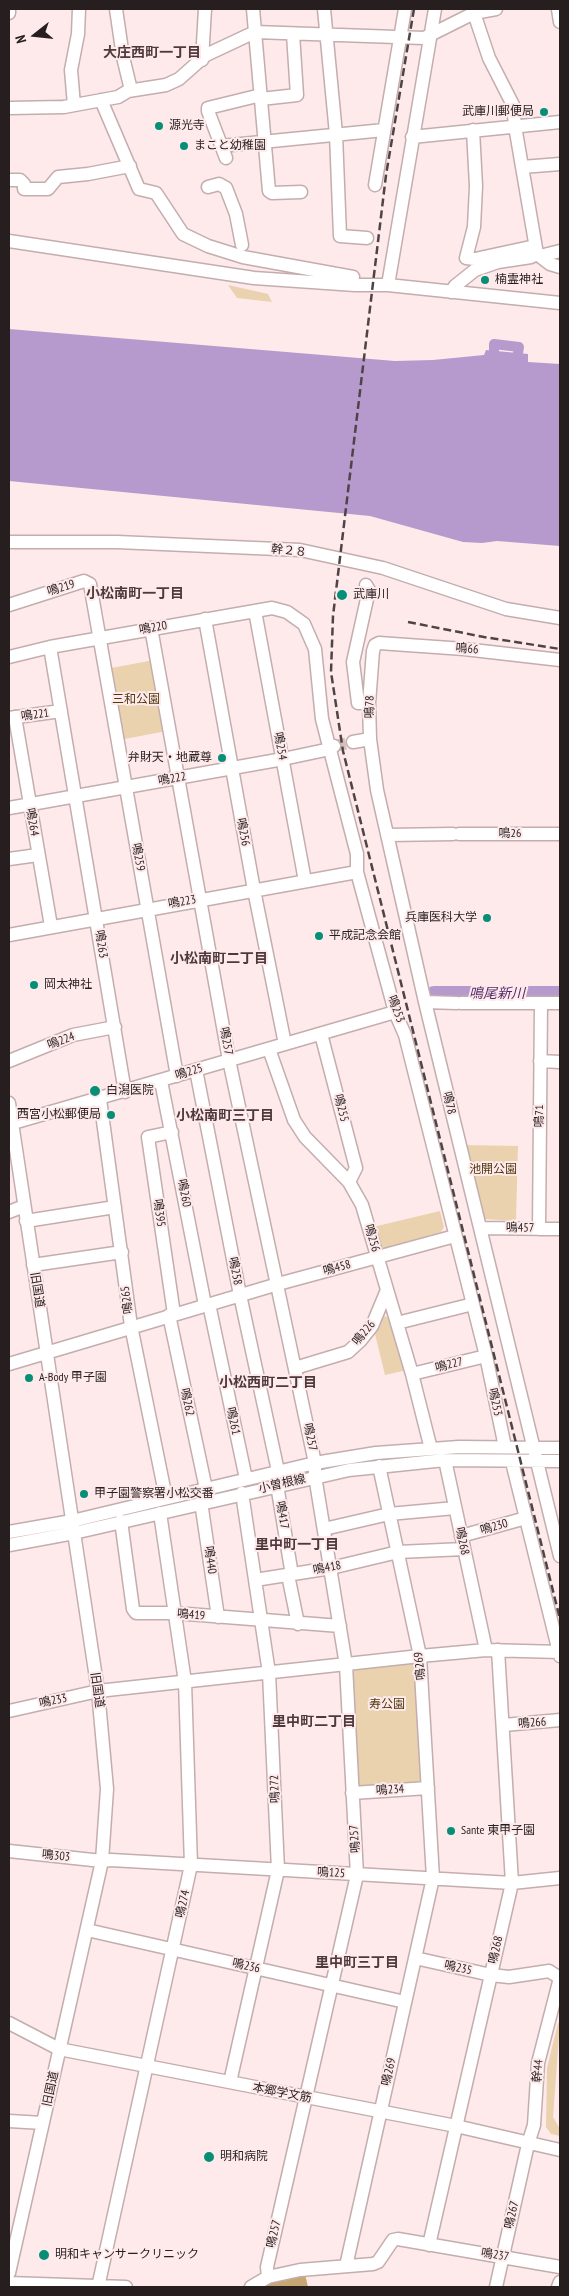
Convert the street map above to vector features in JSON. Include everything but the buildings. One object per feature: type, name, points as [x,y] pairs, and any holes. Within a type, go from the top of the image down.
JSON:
[{"type":"street","points":[[9,13],[10,9]]},
{"type":"street","points":[[74,105],[71,70],[78,34],[79,9]]},
{"type":"street","points":[[116,9],[123,57],[131,90]]},
{"type":"street","points":[[202,60],[205,9]]},
{"type":"street","points":[[254,9],[264,142],[270,191],[272,193],[301,192]]},
{"type":"street","points":[[324,9],[336,134],[340,236],[367,238]]},
{"type":"street","points":[[375,185],[405,9]]},
{"type":"street","points":[[388,285],[435,9]]},
{"type":"street","points":[[9,108],[74,105],[118,97],[131,90],[172,83],[206,55],[255,32],[424,38],[474,13],[496,9]]},
{"type":"street","points":[[558,9],[560,22]]},
{"type":"street","points":[[474,13],[489,58],[513,105],[514,126],[537,252],[550,264],[560,267]]},
{"type":"street","points":[[292,34],[297,95],[261,97],[208,108],[224,152],[264,142],[384,130]]},
{"type":"street","points":[[101,100],[140,189],[156,193],[183,234],[243,257],[354,278],[368,284]]},
{"type":"street","points":[[412,137],[560,122]]},
{"type":"street","points":[[473,130],[476,186],[474,227],[466,258],[475,259],[560,251]]},
{"type":"street","points":[[522,167],[560,164]]},
{"type":"street","points":[[9,180],[20,180],[24,184],[24,189],[48,189],[58,177],[88,174],[130,166]]},
{"type":"street","points":[[208,187],[218,184],[226,188],[236,214],[242,245]]},
{"type":"street","points":[[9,241],[254,278],[388,285],[560,303]]},
{"type":"street","points":[[451,292],[455,286],[483,266],[531,257],[537,252]]},
{"type":"street","name":"幹２８","points":[[9,542],[117,542],[300,550],[383,568],[506,609],[560,618]]},
{"type":"street","name":"鳴219","points":[[9,605],[84,581],[90,584],[99,638]]},
{"type":"street","points":[[366,703],[358,703],[353,662],[368,588]]},
{"type":"street","name":"鳴253","points":[[256,611],[272,608],[298,619],[307,630],[315,649],[322,720],[332,748],[356,854],[357,872],[395,1012],[405,1035],[486,1356],[505,1447]]},
{"type":"street","name":"鳴220","points":[[9,657],[50,647],[151,628],[256,611]]},
{"type":"street","name":"鳴254","points":[[256,611],[305,881]]},
{"type":"street","name":"鳴256","points":[[205,619],[231,768],[285,1044]]},
{"type":"street","name":"鳴257","points":[[151,628],[229,1060],[278,1284],[315,1470],[346,1665],[357,1875],[267,2267],[268,2277]]},
{"type":"street","name":"鳴259","points":[[99,638],[177,1076]]},
{"type":"street","name":"鳴66","points":[[375,646],[380,643],[464,648],[560,660]]},
{"type":"street","name":"鳴78","points":[[375,646],[370,702],[370,739],[377,790],[425,1002],[537,1461],[554,1507],[560,1556]]},
{"type":"street","name":"鳴263","points":[[50,647],[125,1092]]},
{"type":"street","name":"鳴221","points":[[12,717],[60,711]]},
{"type":"street","name":"鳴264","points":[[12,717],[51,926]]},
{"type":"street","points":[[353,742],[370,739]]},
{"type":"street","name":"鳴222","points":[[9,808],[282,759],[332,748]]},
{"type":"street","name":"鳴26","points":[[387,835],[560,834]]},
{"type":"street","points":[[9,859],[38,855]]},
{"type":"street","name":"鳴223","points":[[9,935],[147,908],[357,872]]},
{"type":"street","points":[[425,1002],[560,1003]]},
{"type":"street","name":"鳴71","points":[[539,1229],[541,1003]]},
{"type":"street","name":"鳴225","points":[[10,1112],[100,1099],[395,1012]]},
{"type":"street","name":"鳴224","points":[[9,1060],[73,1035],[115,1027]]},
{"type":"street","name":"鳴255","points":[[321,1034],[356,1168],[349,1182]]},
{"type":"street","name":"鳴256","points":[[269,1049],[294,1120],[305,1136],[349,1182],[362,1205],[412,1374],[431,1449]]},
{"type":"street","points":[[540,1061],[560,1062]]},
{"type":"street","name":"鳴258","points":[[196,1070],[240,1295],[278,1471]]},
{"type":"street","name":"鳴260","points":[[161,1081],[207,1304]]},
{"type":"street","name":"鳴265","points":[[100,1099],[122,1252],[130,1326],[166,1498]]},
{"type":"street","name":"旧国道","points":[[9,2273],[102,1861],[107,1789],[98,1691],[10,1112]]},
{"type":"street","name":"鳴395","points":[[171,1315],[148,1137],[172,1132]]},
{"type":"street","points":[[9,1212],[24,1206]]},
{"type":"street","points":[[26,1220],[115,1207]]},
{"type":"street","name":"鳴457","points":[[480,1228],[560,1229]]},
{"type":"street","name":"鳴458","points":[[46,1352],[207,1304],[455,1236]]},
{"type":"street","points":[[33,1265],[122,1252]]},
{"type":"street","name":"鳴226","points":[[295,1368],[331,1359],[348,1352],[372,1326],[387,1290]]},
{"type":"street","name":"鳴261","points":[[207,1304],[246,1479]]},
{"type":"street","name":"鳴226","points":[[397,1323],[473,1304]]},
{"type":"street","name":"鳴262","points":[[171,1315],[206,1489]]},
{"type":"street","points":[[9,1364],[46,1352]]},
{"type":"street","name":"鳴227","points":[[412,1374],[486,1356]]},
{"type":"street","name":"小曽根線","points":[[9,1532],[121,1521],[160,1513],[277,1485],[315,1470],[376,1453],[431,1449],[560,1448]]},
{"type":"street","name":"小曽根線","points":[[9,1545],[166,1498],[278,1471],[379,1466],[445,1460],[560,1461]]},
{"type":"street","name":"鳴268","points":[[429,2245],[512,1883],[504,1725],[492,1650],[464,1549],[445,1460]]},
{"type":"street","points":[[512,1462],[560,1654]]},
{"type":"street","name":"鳴269","points":[[346,2266],[433,1874],[420,1656],[379,1466]]},
{"type":"street","name":"鳴417","points":[[277,1485],[298,1624]]},
{"type":"street","name":"鳴272","points":[[230,2082],[278,1870],[269,1673],[242,1493]]},
{"type":"street","name":"鳴440","points":[[201,1502],[218,1617]]},
{"type":"street","points":[[324,1529],[389,1514],[455,1508]]},
{"type":"street","name":"鳴274","points":[[98,2287],[192,1865],[185,1682],[160,1513]]},
{"type":"street","name":"鳴230","points":[[461,1536],[526,1518]]},
{"type":"street","name":"鳴419","points":[[121,1521],[133,1609],[136,1613],[175,1613],[340,1626]]},
{"type":"street","name":"鳴418","points":[[255,1580],[331,1568],[398,1552],[464,1549]]},
{"type":"street","name":"鳴233","points":[[9,1711],[98,1691],[420,1656],[492,1650],[560,1654]]},
{"type":"street","name":"鳴266","points":[[504,1725],[560,1720]]},
{"type":"street","name":"鳴234","points":[[352,1792],[428,1788]]},
{"type":"street","name":"鳴303","points":[[9,1851],[102,1861]]},
{"type":"street","name":"鳴125","points":[[102,1861],[357,1875],[433,1874],[512,1883],[560,1878]]},
{"type":"street","name":"鳴236","points":[[87,1930],[405,2002]]},
{"type":"street","name":"鳴235","points":[[415,1958],[491,1975],[509,1977],[549,1971],[560,1978]]},
{"type":"street","name":"幹44","points":[[528,2144],[534,2124],[538,2063],[557,1997],[560,1978]]},
{"type":"street","name":"本郷学文筋","points":[[9,2023],[60,2050],[456,2126],[560,2150]]},
{"type":"street","points":[[9,2121],[43,2123]]},
{"type":"street","name":"鳴267","points":[[496,2287],[528,2144]]},
{"type":"street","name":"鳴237","points":[[346,2266],[378,2262],[393,2240],[503,2256],[560,2267]]},
{"type":"street","points":[[251,2287],[268,2277],[300,2270],[346,2266]]},
{"type":"street","points":[[558,2287],[560,2282]]},
{"type":"street","points":[[9,2283],[126,2287]]},
{"type":"green space","points":[[228,285],[268,294],[272,302],[237,298]]},
{"type":"green space","name":"三和公園","points":[[154,660],[167,731],[119,740],[106,669]]},
{"type":"green space","name":"池開公園","points":[[463,1145],[518,1146],[516,1219],[514,1221],[485,1219],[477,1208]]},
{"type":"green space","points":[[440,1211],[444,1227],[441,1232],[384,1248],[378,1244],[373,1227]]},
{"type":"green space","points":[[382,1315],[389,1318],[407,1370],[385,1375],[374,1330]]},
{"type":"green space","name":"寿公園","points":[[415,1663],[423,1781],[419,1785],[361,1788],[358,1784],[352,1672],[356,1669]]},
{"type":"green space","points":[[558,2023],[560,2023],[553,2117],[560,2129],[560,2136],[551,2134],[546,2127],[547,2068]]},
{"type":"shaded area","points":[[9,329],[395,361],[433,360],[484,355],[486,350],[528,354],[528,362],[560,364],[560,546],[497,541],[482,543],[463,542],[370,516],[9,481]]},
{"type":"shaded area","points":[[305,2274],[308,2287],[261,2287],[271,2281]]},
{"type":"waterway","points":[[494,351],[494,344],[519,347],[518,353]]},
{"type":"waterway","name":"鳴尾新川","points":[[434,994],[560,994]]},
{"type":"tunnel","points":[[334,746],[353,742]]},
{"type":"railway","points":[[414,9],[386,175],[333,616],[331,672],[343,751],[560,1619]]},
{"type":"railway","points":[[408,622],[560,649]]},
{"type":"place","name":"武庫川郵便局","points":[[544,112]]},
{"type":"place","name":"源光寺","points":[[159,126]]},
{"type":"place","name":"まこと幼稚園","points":[[184,146]]},
{"type":"place","name":"楠霊神社","points":[[485,280]]},
{"type":"place","name":"武庫川","points":[[342,595]]},
{"type":"place","name":"弁財天・地蔵尊","points":[[222,758]]},
{"type":"place","name":"兵庫医科大学","points":[[487,918]]},
{"type":"place","name":"平成記念会館","points":[[319,936]]},
{"type":"place","name":"岡太神社","points":[[34,985]]},
{"type":"place","name":"白潟医院","points":[[95,1091]]},
{"type":"place","name":"西宮小松郵便局","points":[[111,1115]]},
{"type":"place","name":"A-Body 甲子園","points":[[29,1378]]},
{"type":"place","name":"甲子園警察署小松交番","points":[[84,1494]]},
{"type":"place","name":"Sante 東甲子園","points":[[451,1831]]},
{"type":"place","name":"明和病院","points":[[209,2157]]},
{"type":"place","name":"明和キャンサークリニック","points":[[44,2255]]},
{"type":"district","name":"大庄西町一丁目","points":[[152,53]]},
{"type":"district","name":"小松南町一丁目","points":[[135,594]]},
{"type":"district","name":"小松南町二丁目","points":[[219,959]]},
{"type":"district","name":"小松南町三丁目","points":[[225,1116]]},
{"type":"district","name":"小松西町二丁目","points":[[268,1383]]},
{"type":"district","name":"里中町一丁目","points":[[297,1545]]},
{"type":"district","name":"里中町二丁目","points":[[314,1722]]},
{"type":"district","name":"里中町三丁目","points":[[357,1963]]}]
